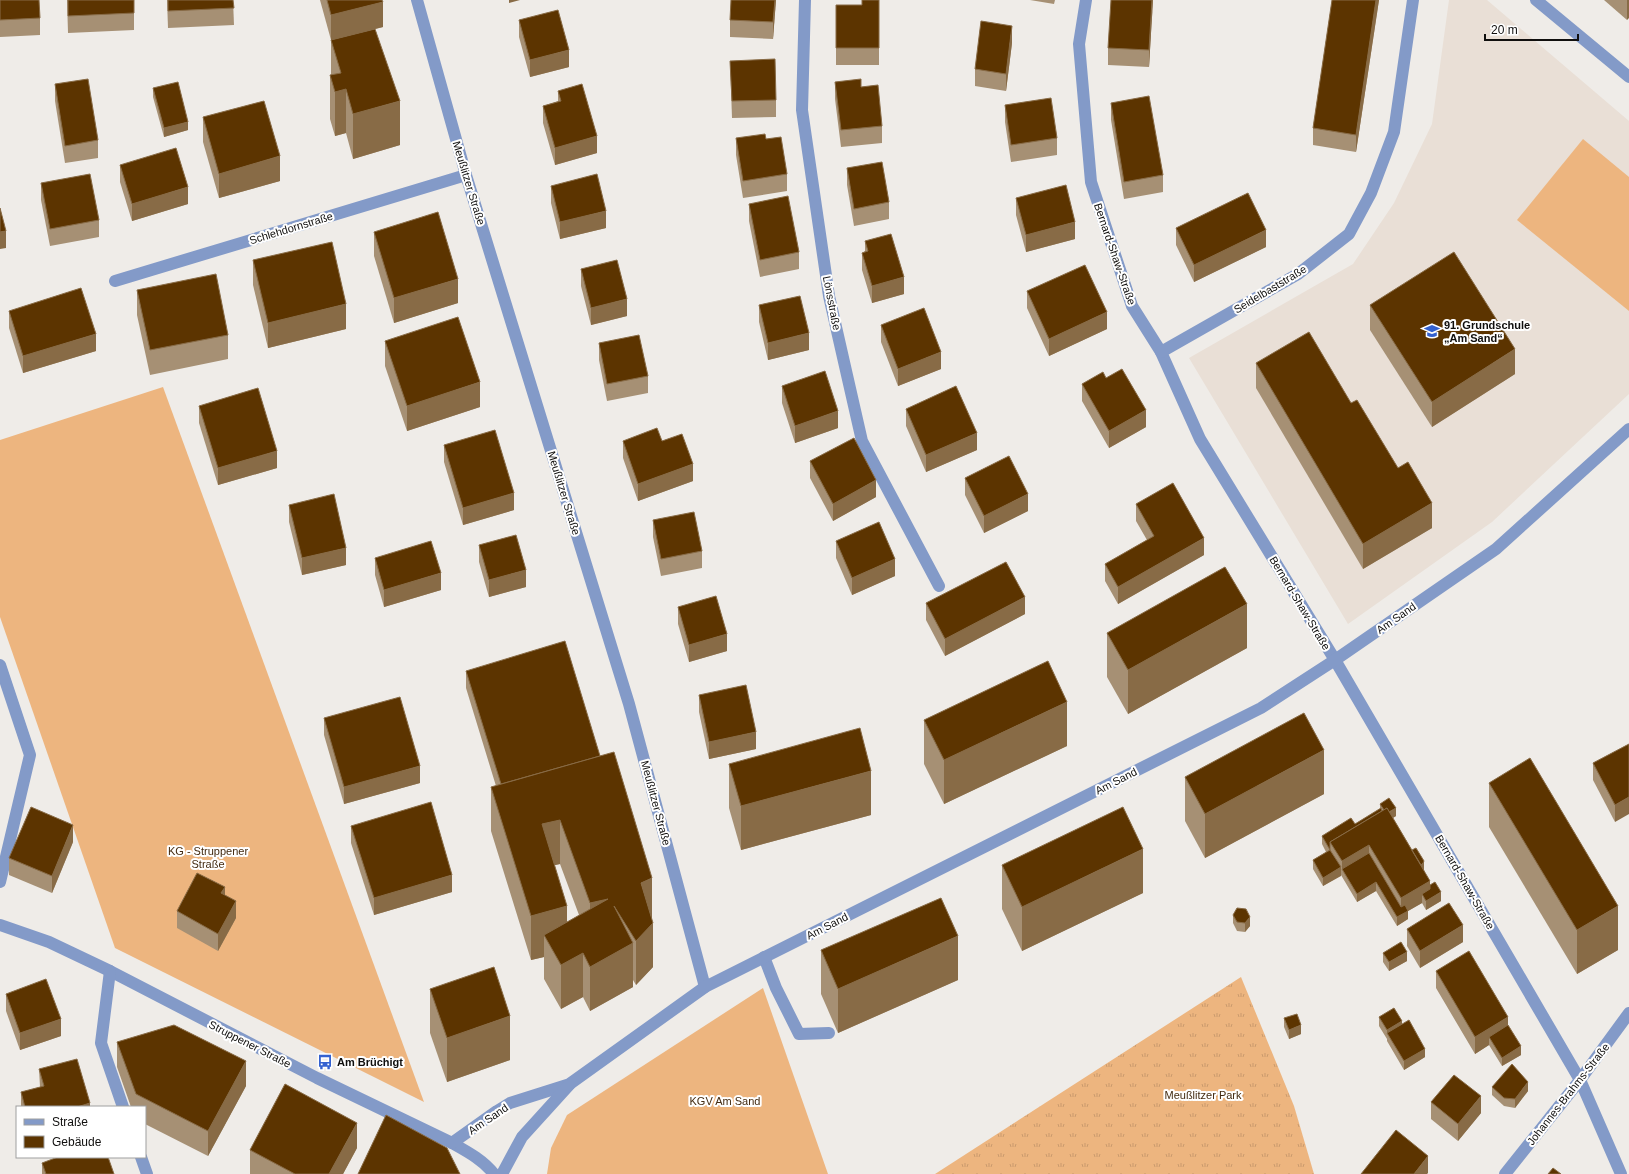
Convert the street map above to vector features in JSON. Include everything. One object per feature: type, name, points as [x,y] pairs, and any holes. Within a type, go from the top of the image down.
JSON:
[{"type":"street","name":"Meußlitzer Straße","points":[[417,0],[466,175],[629,704],[705,987]]},
{"type":"street","name":"Lönsstraße","points":[[805,0],[802,110],[829,296],[860,434],[862,441],[939,586]]},
{"type":"street","name":"Bernard-Shaw-Straße","points":[[1086,0],[1079,44],[1090,182],[1132,306],[1161,352],[1200,439],[1335,660],[1580,1080],[1621,1174]]},
{"type":"street","name":"Seidelbaststraße","points":[[1161,352],[1298,274],[1349,234],[1371,193],[1394,132],[1413,0]]},
{"type":"street","points":[[1536,0],[1629,77]]},
{"type":"street","name":"Schlehdornstraße","points":[[115,281],[466,175]]},
{"type":"street","name":"Am Sand","points":[[502,1174],[522,1137],[571,1083],[705,987],[1262,708],[1335,660],[1496,549],[1629,429]]},
{"type":"street","points":[[0,665],[30,755],[0,882]]},
{"type":"street","name":"Struppener Straße","points":[[0,925],[49,942],[110,971],[316,1078],[452,1143],[470,1153],[489,1167],[494,1174]]},
{"type":"street","points":[[764,957],[776,988],[799,1034],[829,1033]]},
{"type":"street","points":[[110,971],[101,1043],[123,1106]]},
{"type":"street","name":"Johannes-Brahms-Straße","points":[[1505,1174],[1580,1080],[1629,1013]]},
{"type":"street","name":"Am Sand","points":[[452,1143],[510,1103],[571,1083]]},
{"type":"street","points":[[141,1158],[147,1174]]},
{"type":"shaded area","name":"91. Grundschule „Am Sand“","points":[[1449,0],[1487,0],[1629,121],[1629,394],[1492,522],[1348,624],[1189,358],[1353,264],[1394,203],[1432,124]]},
{"type":"green space","points":[[1583,139],[1629,177],[1629,311],[1517,220]]},
{"type":"green space","name":"KG - Struppener Straße","points":[[163,387],[424,1102],[115,948],[0,617],[0,440]]},
{"type":"green space","name":"Meußlitzer Park","points":[[1241,977],[1294,1106],[1314,1174],[935,1174]]},
{"type":"green space","name":"KGV Am Sand","points":[[763,988],[828,1174],[547,1174],[551,1148],[567,1115]]},
{"type":"building","points":[[0,0],[39,0],[40,18],[0,20]]},
{"type":"building","points":[[68,0],[134,0],[134,13],[68,16]]},
{"type":"building","points":[[168,0],[233,0],[234,8],[168,11]]},
{"type":"building","points":[[327,0],[382,0],[383,2],[331,15]]},
{"type":"building","points":[[731,0],[775,0],[773,22],[730,20]]},
{"type":"building","points":[[862,0],[879,0],[879,48],[836,48],[836,5],[862,5]]},
{"type":"building","points":[[1111,0],[1152,0],[1149,50],[1108,48]]},
{"type":"building","points":[[1332,0],[1376,0],[1356,135],[1313,128]]},
{"type":"building","points":[[558,10],[569,50],[530,60],[519,20]]},
{"type":"building","points":[[981,21],[1012,26],[1006,74],[975,69]]},
{"type":"building","points":[[375,29],[400,101],[353,114],[346,89],[335,92],[330,75],[341,73],[331,40]]},
{"type":"building","points":[[775,59],[776,100],[732,101],[730,61]]},
{"type":"building","points":[[88,79],[98,140],[65,146],[55,84]]},
{"type":"building","points":[[861,79],[861,87],[878,85],[882,126],[841,130],[835,82]]},
{"type":"building","points":[[178,82],[188,122],[164,128],[153,88]]},
{"type":"building","points":[[582,84],[597,136],[555,148],[543,106],[561,101],[558,91]]},
{"type":"building","points":[[1149,96],[1163,175],[1124,182],[1111,103]]},
{"type":"building","points":[[1051,98],[1057,138],[1011,145],[1005,105]]},
{"type":"building","points":[[264,101],[280,156],[219,174],[203,117]]},
{"type":"building","points":[[765,134],[766,139],[781,137],[787,174],[743,181],[736,138]]},
{"type":"building","points":[[176,148],[188,187],[132,204],[120,165]]},
{"type":"building","points":[[882,162],[889,202],[854,209],[847,168]]},
{"type":"building","points":[[90,174],[99,220],[50,229],[41,183]]},
{"type":"building","points":[[597,174],[606,211],[560,222],[551,186]]},
{"type":"building","points":[[1066,185],[1075,222],[1026,235],[1016,198]]},
{"type":"building","points":[[1248,193],[1266,230],[1194,265],[1176,228]]},
{"type":"building","points":[[788,196],[799,252],[760,260],[749,204]]},
{"type":"building","points":[[0,208],[6,231],[0,232]]},
{"type":"building","points":[[438,212],[458,279],[394,298],[374,232]]},
{"type":"building","points":[[891,234],[904,277],[872,286],[862,253],[868,251],[865,241]]},
{"type":"building","points":[[332,242],[346,304],[268,323],[253,260]]},
{"type":"building","points":[[1454,252],[1515,349],[1432,402],[1370,305]]},
{"type":"building","points":[[617,260],[627,299],[591,308],[581,269]]},
{"type":"building","points":[[1085,265],[1107,312],[1049,339],[1027,291]]},
{"type":"building","points":[[216,274],[228,335],[150,350],[137,290]]},
{"type":"building","points":[[81,288],[96,334],[23,356],[9,311]]},
{"type":"building","points":[[800,296],[809,333],[768,343],[759,305]]},
{"type":"building","points":[[924,308],[941,352],[898,369],[881,325]]},
{"type":"building","points":[[458,317],[480,382],[407,406],[385,341]]},
{"type":"building","points":[[1309,332],[1351,403],[1357,400],[1398,468],[1408,462],[1432,503],[1363,544],[1256,363]]},
{"type":"building","points":[[639,335],[648,376],[607,384],[599,343]]},
{"type":"building","points":[[1122,369],[1146,410],[1109,431],[1082,384],[1103,372],[1106,378]]},
{"type":"building","points":[[825,371],[838,411],[795,426],[782,386]]},
{"type":"building","points":[[956,386],[977,433],[926,455],[906,409]]},
{"type":"building","points":[[258,388],[277,451],[218,468],[199,406]]},
{"type":"building","points":[[657,428],[662,441],[682,434],[693,464],[638,484],[623,441]]},
{"type":"building","points":[[495,430],[514,493],[463,508],[444,445]]},
{"type":"building","points":[[854,438],[876,480],[833,504],[810,461]]},
{"type":"building","points":[[1009,456],[1028,494],[984,516],[965,478]]},
{"type":"building","points":[[1173,483],[1204,538],[1118,587],[1105,564],[1154,536],[1136,504]]},
{"type":"building","points":[[334,494],[346,548],[302,558],[289,505]]},
{"type":"building","points":[[694,512],[702,551],[661,559],[653,520]]},
{"type":"building","points":[[879,522],[895,559],[852,578],[836,541]]},
{"type":"building","points":[[516,535],[526,570],[489,580],[479,545]]},
{"type":"building","points":[[431,541],[441,573],[384,590],[375,558]]},
{"type":"building","points":[[1006,562],[1025,597],[945,639],[926,603]]},
{"type":"building","points":[[1225,567],[1247,604],[1128,670],[1107,633]]},
{"type":"building","points":[[716,596],[727,634],[689,645],[678,607]]},
{"type":"building","points":[[565,641],[600,756],[501,784],[466,671]]},
{"type":"building","points":[[1048,661],[1067,702],[944,760],[924,720]]},
{"type":"building","points":[[746,685],[756,732],[709,742],[699,695]]},
{"type":"building","points":[[400,697],[420,766],[344,787],[324,718]]},
{"type":"building","points":[[1304,713],[1324,750],[1205,814],[1185,777]]},
{"type":"building","points":[[860,728],[871,771],[741,806],[729,764]]},
{"type":"building","points":[[1629,744],[1629,797],[1615,805],[1593,763]]},
{"type":"building","points":[[614,752],[652,878],[641,883],[653,923],[636,941],[614,906],[633,943],[590,967],[583,953],[561,965],[544,935],[608,899],[590,903],[560,820],[542,824],[567,906],[531,916],[491,787]]},
{"type":"building","points":[[1530,758],[1618,906],[1577,930],[1489,783]]},
{"type":"building","points":[[1389,798],[1396,808],[1389,812],[1387,808],[1384,810],[1380,804]]},
{"type":"building","points":[[431,802],[452,875],[374,898],[351,826]]},
{"type":"building","points":[[31,807],[73,825],[52,876],[9,858]]},
{"type":"building","points":[[1123,807],[1143,849],[1022,907],[1002,865]]},
{"type":"building","points":[[1381,808],[1382,811],[1330,842],[1330,850],[1322,836],[1351,818],[1355,824]]},
{"type":"building","points":[[1387,808],[1430,881],[1401,898],[1369,845],[1342,861],[1330,842]]},
{"type":"building","points":[[1416,848],[1424,861],[1421,865],[1412,850]]},
{"type":"building","points":[[1330,850],[1341,867],[1323,878],[1313,860]]},
{"type":"building","points":[[1369,853],[1401,907],[1405,905],[1408,911],[1397,917],[1376,882],[1357,894],[1342,869]]},
{"type":"building","points":[[197,873],[225,887],[221,893],[236,901],[218,934],[177,911]]},
{"type":"building","points":[[1435,882],[1441,892],[1426,901],[1422,894],[1430,889],[1430,885]]},
{"type":"building","points":[[941,898],[958,936],[838,989],[821,950]]},
{"type":"building","points":[[1449,903],[1463,925],[1420,951],[1407,929]]},
{"type":"building","points":[[1237,908],[1246,909],[1250,917],[1245,923],[1237,922],[1233,915]]},
{"type":"building","points":[[1401,942],[1407,952],[1389,962],[1383,953]]},
{"type":"building","points":[[1469,951],[1508,1017],[1475,1037],[1436,971]]},
{"type":"building","points":[[494,967],[510,1016],[447,1038],[430,989]]},
{"type":"building","points":[[46,979],[61,1019],[20,1033],[6,994]]},
{"type":"building","points":[[1394,1008],[1402,1021],[1387,1030],[1379,1017]]},
{"type":"building","points":[[1297,1014],[1301,1025],[1289,1030],[1284,1018]]},
{"type":"building","points":[[1409,1020],[1425,1049],[1404,1061],[1387,1033]]},
{"type":"building","points":[[174,1025],[246,1061],[208,1131],[136,1094],[117,1042]]},
{"type":"building","points":[[1508,1025],[1521,1046],[1502,1058],[1489,1037]]},
{"type":"building","points":[[77,1059],[90,1103],[80,1106],[25,1106],[21,1092],[44,1086],[39,1069]]},
{"type":"building","points":[[1512,1064],[1528,1082],[1515,1099],[1504,1098],[1492,1087]]},
{"type":"building","points":[[1454,1075],[1481,1096],[1458,1124],[1431,1102]]},
{"type":"building","points":[[285,1084],[357,1123],[329,1174],[295,1174],[250,1150]]},
{"type":"building","points":[[386,1115],[447,1148],[460,1174],[358,1174]]},
{"type":"building","points":[[1396,1130],[1428,1156],[1414,1174],[1361,1174]]},
{"type":"building","points":[[55,1158],[108,1158],[114,1174],[46,1174],[42,1163]]},
{"type":"building","points":[[1553,1168],[1561,1174],[1548,1174]]},
{"type":"place","name":"91. Grundschule „Am Sand“","points":[[1432,331]]},
{"type":"place","name":"Am Brüchigt","points":[[325,1062]]}]
